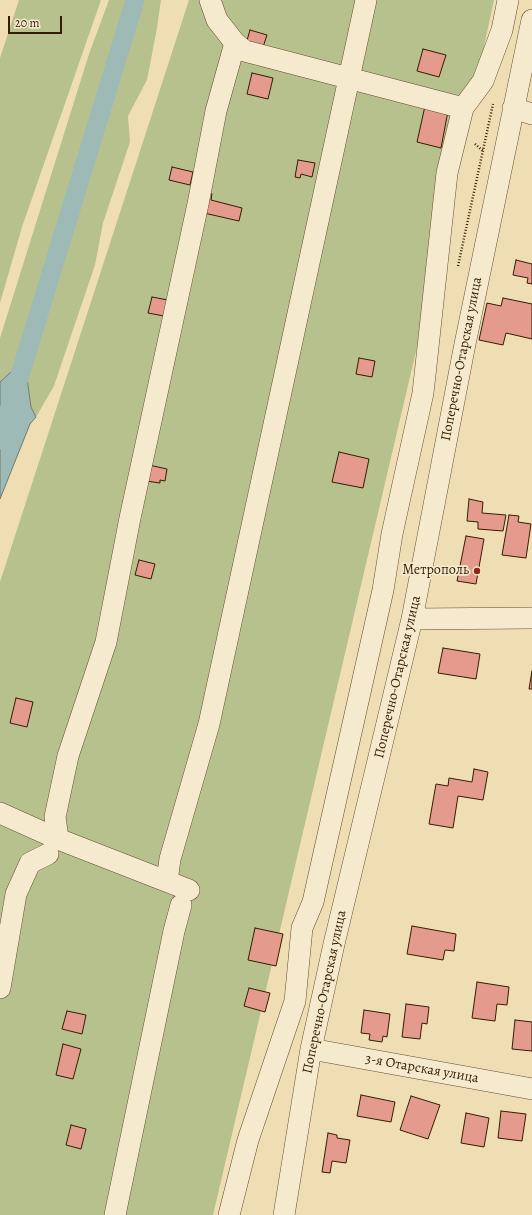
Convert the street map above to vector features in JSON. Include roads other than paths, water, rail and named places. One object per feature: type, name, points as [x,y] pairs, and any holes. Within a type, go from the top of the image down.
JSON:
[{"type":"street","points":[[210,0],[217,20],[235,43],[245,52],[463,108]]},
{"type":"street","points":[[167,880],[170,859],[209,724],[366,0]]},
{"type":"street","points":[[229,1215],[248,1140],[295,1002],[302,928],[313,902],[383,590],[392,534],[423,393],[447,172],[463,108],[483,81],[502,30],[508,0]]},
{"type":"street","name":"Поперечно-Отарская улица","points":[[284,1215],[311,1049],[334,944],[412,619],[503,155],[532,20]]},
{"type":"street","points":[[0,988],[16,894],[30,863],[53,846],[55,817],[68,756],[106,642],[140,468],[198,204],[216,111],[235,43]]},
{"type":"street","points":[[513,108],[532,114]]},
{"type":"street","points":[[412,619],[532,618]]},
{"type":"street","points":[[0,813],[53,846],[167,880],[185,898],[174,931],[115,1215]]},
{"type":"street","name":"3-я Отарская улица","points":[[311,1049],[532,1089]]},
{"type":"water","points":[[21,363],[27,378],[31,407],[36,417],[30,424],[0,499],[0,382]]},
{"type":"waterway","points":[[0,440],[135,0]]},
{"type":"place","name":"Метрополь","points":[[477,571]]}]
